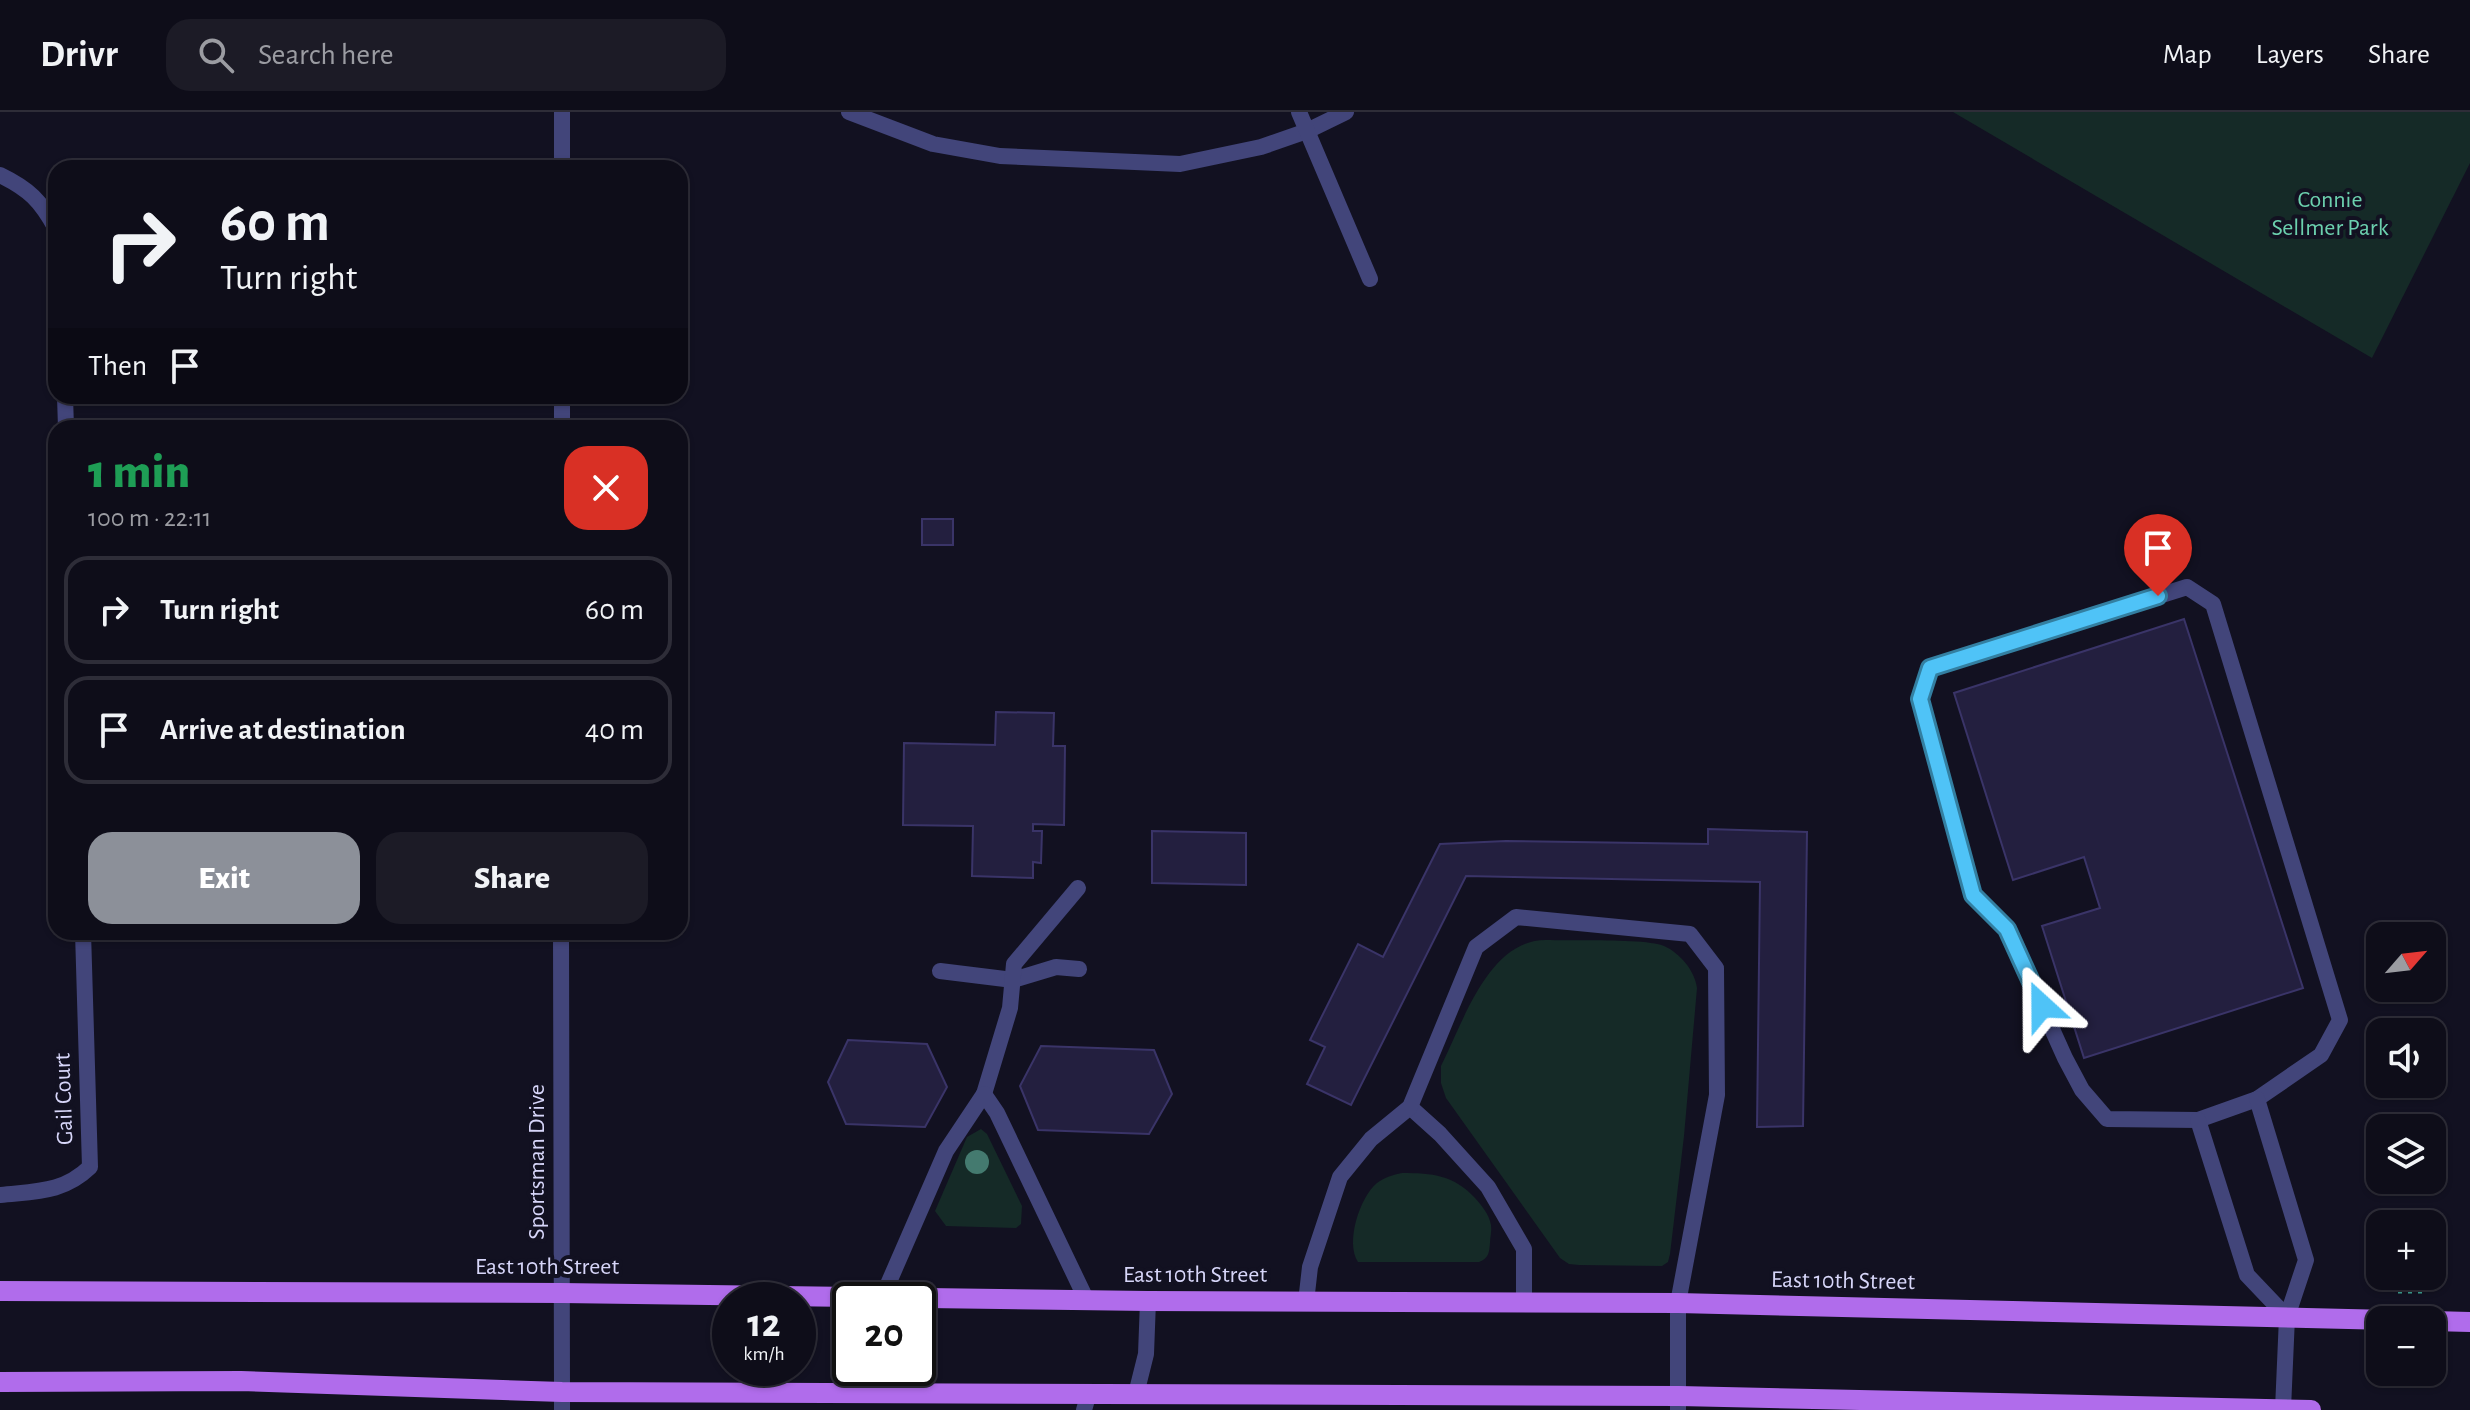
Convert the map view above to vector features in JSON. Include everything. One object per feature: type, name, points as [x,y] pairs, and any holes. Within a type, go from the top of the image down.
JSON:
[{"type":"main road","name":"East 10th Street","points":[[0,1291],[832,1297]]},
{"type":"main road","name":"East 10th Street","points":[[936,1299],[1678,1303],[2366,1319]]},
{"type":"main road","points":[[2446,1321],[2470,1322]]},
{"type":"main road","points":[[0,1382],[241,1381],[562,1401],[1086,1402],[1136,1394],[2311,1410]]},
{"type":"street","points":[[562,112],[562,160]]},
{"type":"street","points":[[849,112],[933,144],[1000,156],[1180,164],[1261,147],[1307,131],[1346,112]]},
{"type":"street","points":[[1299,112],[1370,279]]},
{"type":"street","points":[[0,175],[42,202],[48,214]]},
{"type":"street","points":[[2187,587],[2213,604],[2340,1020],[2321,1055],[2257,1099],[2198,1120],[2107,1119],[2082,1090],[2007,929],[1973,895],[1920,699],[1930,668],[2187,587]]},
{"type":"street","points":[[889,1282],[946,1151],[984,1094],[1010,1008],[1014,964],[1078,888]]},
{"type":"street","points":[[1306,1302],[1310,1267],[1340,1177],[1371,1139],[1410,1107],[1476,947],[1516,917],[1690,934],[1716,968],[1717,1095],[1678,1303],[1679,1403]]},
{"type":"street","name":"Gail Court","points":[[0,1195],[56,1189],[79,1177],[90,1167],[83,940]]},
{"type":"street","name":"Sportsman Drive","points":[[561,940],[562,1401]]},
{"type":"street","points":[[940,971],[1013,980],[1056,967],[1079,969]]},
{"type":"street","points":[[984,1094],[997,1113],[1087,1301]]},
{"type":"street","points":[[2257,1099],[2306,1260],[2287,1317],[2283,1409]]},
{"type":"street","points":[[1410,1107],[1440,1134],[1488,1187],[1524,1249],[1524,1302]]},
{"type":"street","points":[[2198,1120],[2247,1275],[2287,1317]]},
{"type":"street","points":[[1136,1394],[1146,1354],[1148,1301]]},
{"type":"green space","name":"Connie Sellmer Park","points":[[1953,112],[2470,112],[2470,163],[2372,358]]},
{"type":"green space","points":[[1546,940],[1655,943],[1676,953],[1686,963],[1696,982],[1684,1136],[1670,1254],[1668,1262],[1662,1266],[1579,1265],[1569,1264],[1560,1258],[1446,1098],[1441,1083],[1441,1066],[1480,987],[1508,954],[1526,944]]},
{"type":"green space","points":[[981,1129],[987,1134],[1022,1206],[1021,1224],[1016,1228],[946,1226],[935,1211],[967,1137]]},
{"type":"green space","points":[[1402,1173],[1451,1180],[1475,1198],[1491,1225],[1485,1259],[1479,1262],[1358,1262],[1354,1253],[1354,1232],[1365,1198],[1380,1181]]},
{"type":"building","points":[[922,519],[953,519],[953,545],[922,545]]},
{"type":"building","points":[[2184,619],[2303,988],[2084,1058],[2042,926],[2100,908],[2084,857],[2013,880],[1954,693]]},
{"type":"building","points":[[996,712],[1054,713],[1053,746],[1065,746],[1064,825],[1033,824],[1033,831],[1042,831],[1041,863],[1033,862],[1033,878],[972,876],[973,826],[903,825],[904,743],[995,745]]},
{"type":"building","points":[[1708,829],[1807,832],[1803,1126],[1757,1127],[1760,882],[1466,876],[1351,1105],[1307,1084],[1325,1047],[1310,1040],[1358,944],[1383,957],[1440,844],[1506,841],[1708,844]]},
{"type":"building","points":[[1152,831],[1246,833],[1246,885],[1152,883]]},
{"type":"building","points":[[848,1040],[927,1044],[947,1087],[925,1127],[846,1124],[828,1082]]},
{"type":"building","points":[[1041,1046],[1154,1050],[1172,1094],[1149,1134],[1038,1130],[1020,1086]]},
{"type":"route","points":[[2042,1006],[2007,929],[1973,895],[1920,699],[1930,668],[2158,596]]}]
